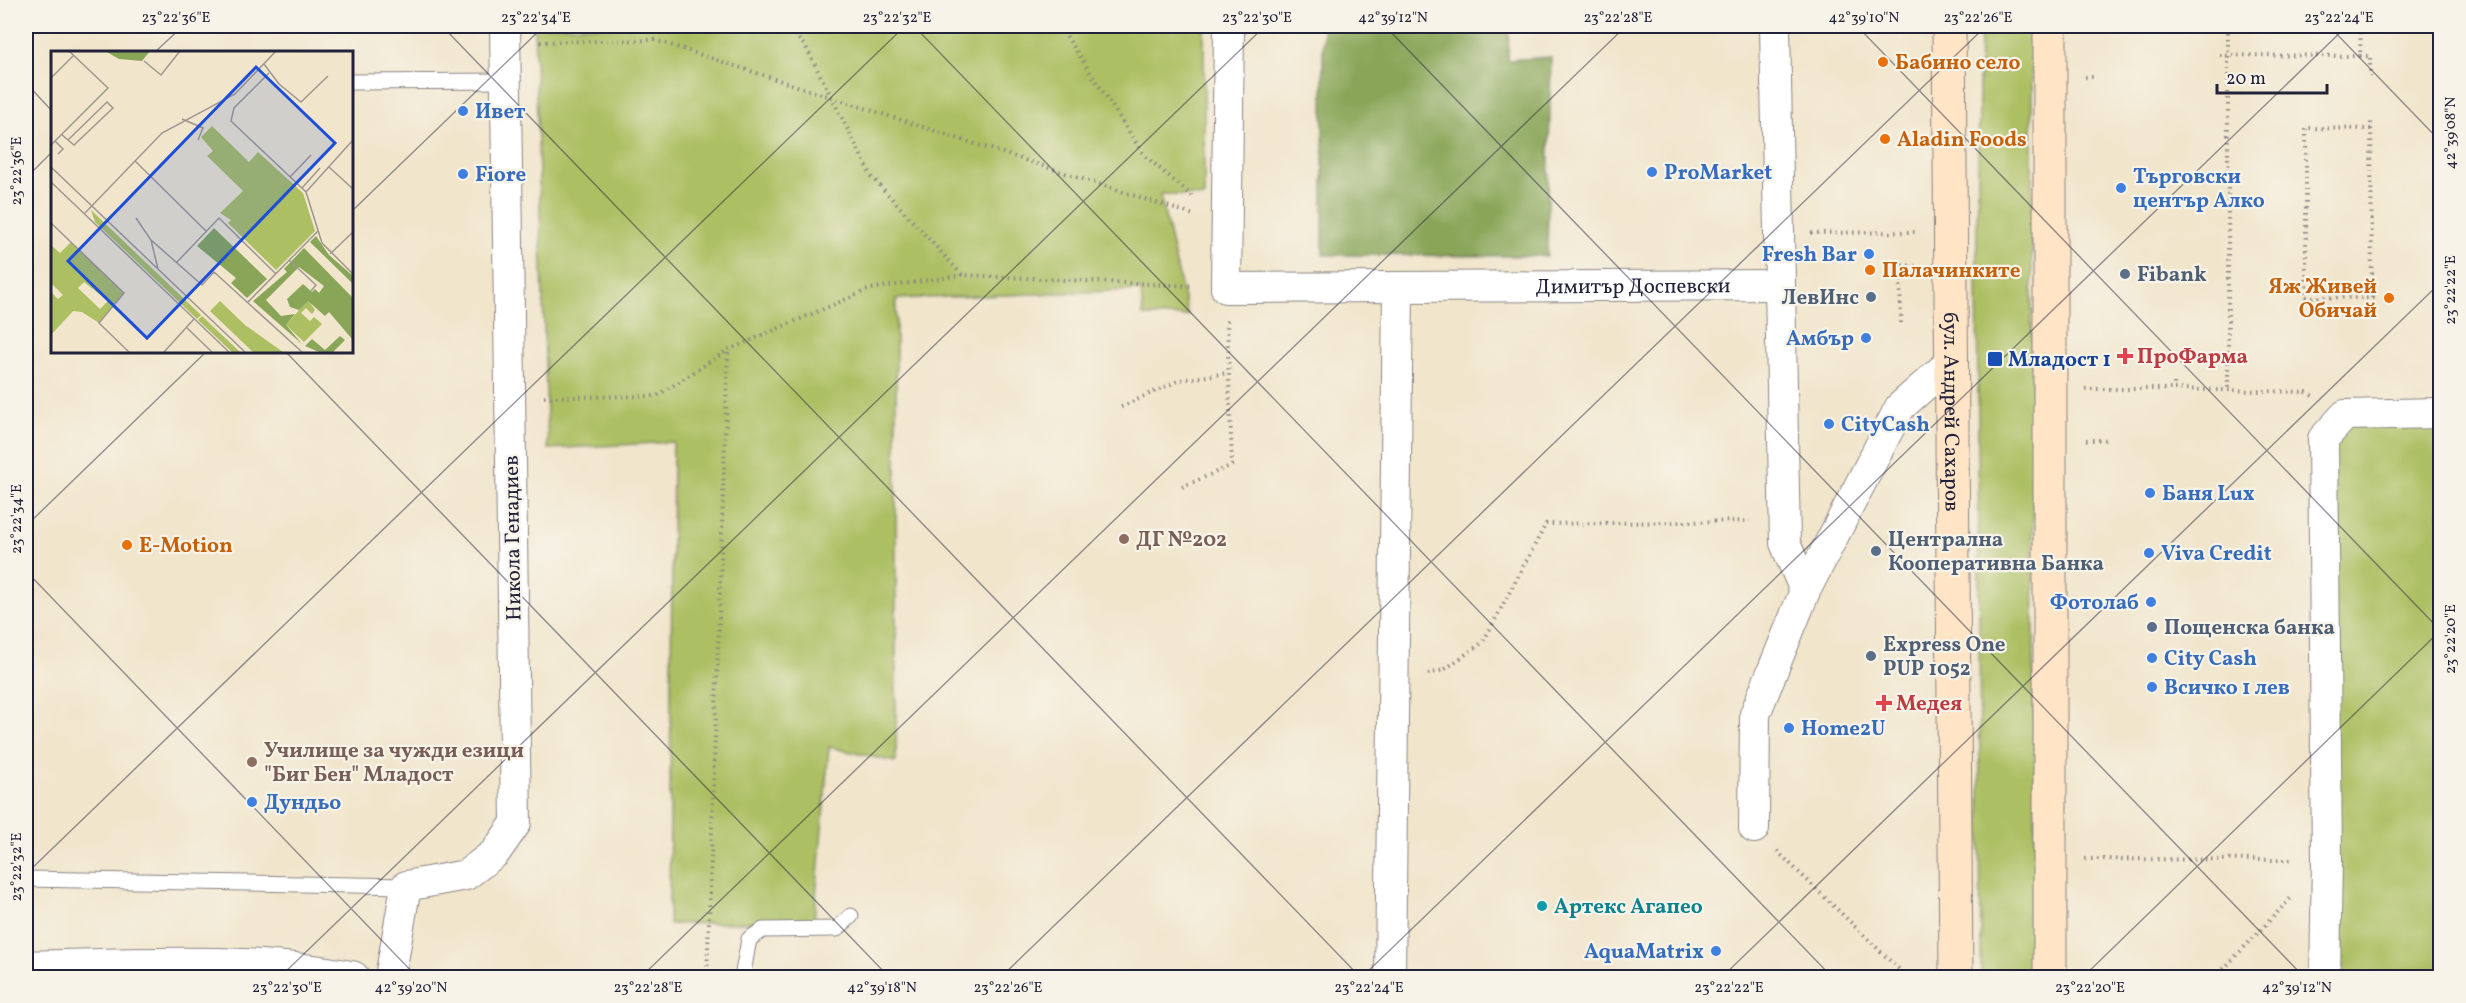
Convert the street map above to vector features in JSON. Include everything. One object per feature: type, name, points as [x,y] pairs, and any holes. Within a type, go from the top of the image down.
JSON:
[{"type":"main road","name":"бул. Андрей Сахаров","points":[[1949,26],[1956,978]]},
{"type":"main road","points":[[2050,26],[2050,978]]},
{"type":"street","points":[[1226,302],[1229,26]]},
{"type":"street","points":[[1774,26],[1785,543],[1805,591]]},
{"type":"street","name":"Никола Генадиев","points":[[406,886],[466,875],[495,853],[516,823],[505,34]]},
{"type":"street","name":"Димитър Доспевски","points":[[1226,302],[1398,288],[1780,285]]},
{"type":"street","points":[[1390,978],[1398,288]]},
{"type":"street","points":[[1754,828],[1755,714],[1805,591],[1900,407],[1951,362]]},
{"type":"street","points":[[2325,978],[2327,860],[2324,439],[2345,415],[2440,413]]},
{"type":"street","points":[[390,978],[406,886]]},
{"type":"street","points":[[26,967],[203,965],[316,970],[353,978]]},
{"type":"lane","points":[[352,82],[506,81]]},
{"type":"lane","points":[[26,879],[406,886]]},
{"type":"lane","points":[[742,978],[749,939],[764,930],[837,929],[851,916]]},
{"type":"path","points":[[786,26],[806,47],[872,177],[962,275]]},
{"type":"path","points":[[1060,26],[1144,155],[1227,226]]},
{"type":"path","points":[[2228,26],[2228,390]]},
{"type":"path","points":[[2360,56],[2361,26]]},
{"type":"path","points":[[505,34],[655,40],[1227,226]]},
{"type":"path","points":[[2220,55],[2370,56],[2370,77]]},
{"type":"path","points":[[2371,118],[2372,298],[2306,297],[2306,128],[2371,129]]},
{"type":"path","points":[[1778,234],[1918,232]]},
{"type":"path","points":[[1901,323],[1900,265],[1919,266]]},
{"type":"path","points":[[511,397],[657,396],[728,350],[870,289],[962,275],[1226,302],[1232,465],[1182,487]]},
{"type":"path","points":[[707,978],[728,350]]},
{"type":"path","points":[[1121,406],[1180,380],[1228,373]]},
{"type":"path","points":[[2174,383],[2174,389]]},
{"type":"path","points":[[2079,389],[2306,392],[2345,415]]},
{"type":"path","points":[[2079,440],[2109,440]]},
{"type":"path","points":[[1393,681],[1444,670],[1483,642],[1546,524],[1784,520]]},
{"type":"path","points":[[1754,828],[1908,978]]},
{"type":"path","points":[[2081,859],[2277,860]]},
{"type":"path","points":[[2215,978],[2327,860]]},
{"type":"green space","points":[[534,26],[1204,26],[1204,197],[1160,194],[1188,316],[1143,316],[1141,290],[896,299],[896,762],[829,747],[814,921],[669,924],[673,442],[548,449]]},
{"type":"green space","points":[[1323,26],[1509,26],[1508,60],[1551,57],[1547,256],[1323,255]]},
{"type":"green space","points":[[1980,26],[2032,26],[2036,977],[1981,977],[1977,241]]},
{"type":"green space","points":[[2440,413],[2440,977],[2325,977],[2323,439],[2345,415]]},
{"type":"place","name":"Бабино село","points":[[1883,62]]},
{"type":"place","name":"Ивет","points":[[463,111]]},
{"type":"place","name":"Aladin Foods","points":[[1885,139]]},
{"type":"place","name":"ProMarket","points":[[1652,172]]},
{"type":"place","name":"Fiore","points":[[463,174]]},
{"type":"place","name":"Търговски център Алко","points":[[2121,188]]},
{"type":"place","name":"Fresh Bar","points":[[1869,254]]},
{"type":"place","name":"Палачинките","points":[[1870,270]]},
{"type":"place","name":"Fibank","points":[[2125,274]]},
{"type":"place","name":"ЛевИнс","points":[[1871,297]]},
{"type":"place","name":"Яж Живей Обичай","points":[[2389,298]]},
{"type":"place","name":"Амбър","points":[[1866,338]]},
{"type":"place","name":"ПроФарма","points":[[2125,356]]},
{"type":"place","name":"Младост 1","points":[[1995,359]]},
{"type":"place","name":"CityCash","points":[[1829,424]]},
{"type":"place","name":"Баня Lux","points":[[2150,493]]},
{"type":"place","name":"ДГ №202","points":[[1124,539]]},
{"type":"place","name":"E-Motion","points":[[127,545]]},
{"type":"place","name":"Централна Кооперативна Банка","points":[[1876,551]]},
{"type":"place","name":"Viva Credit","points":[[2149,553]]},
{"type":"place","name":"Фотолаб","points":[[2151,602]]},
{"type":"place","name":"Пощенска банка","points":[[2152,627]]},
{"type":"place","name":"Express One PUP 1052","points":[[1871,656]]},
{"type":"place","name":"City Cash","points":[[2152,658]]},
{"type":"place","name":"Всичко 1 лев","points":[[2152,687]]},
{"type":"place","name":"Медея","points":[[1884,703]]},
{"type":"place","name":"Home2U","points":[[1789,728]]},
{"type":"place","name":"Училище за чужди езици \"Биг Бен\" Младост","points":[[252,762]]},
{"type":"place","name":"Дундьо","points":[[252,802]]},
{"type":"place","name":"Артекс Агапео","points":[[1542,906]]},
{"type":"place","name":"AquaMatrix","points":[[1716,951]]}]
